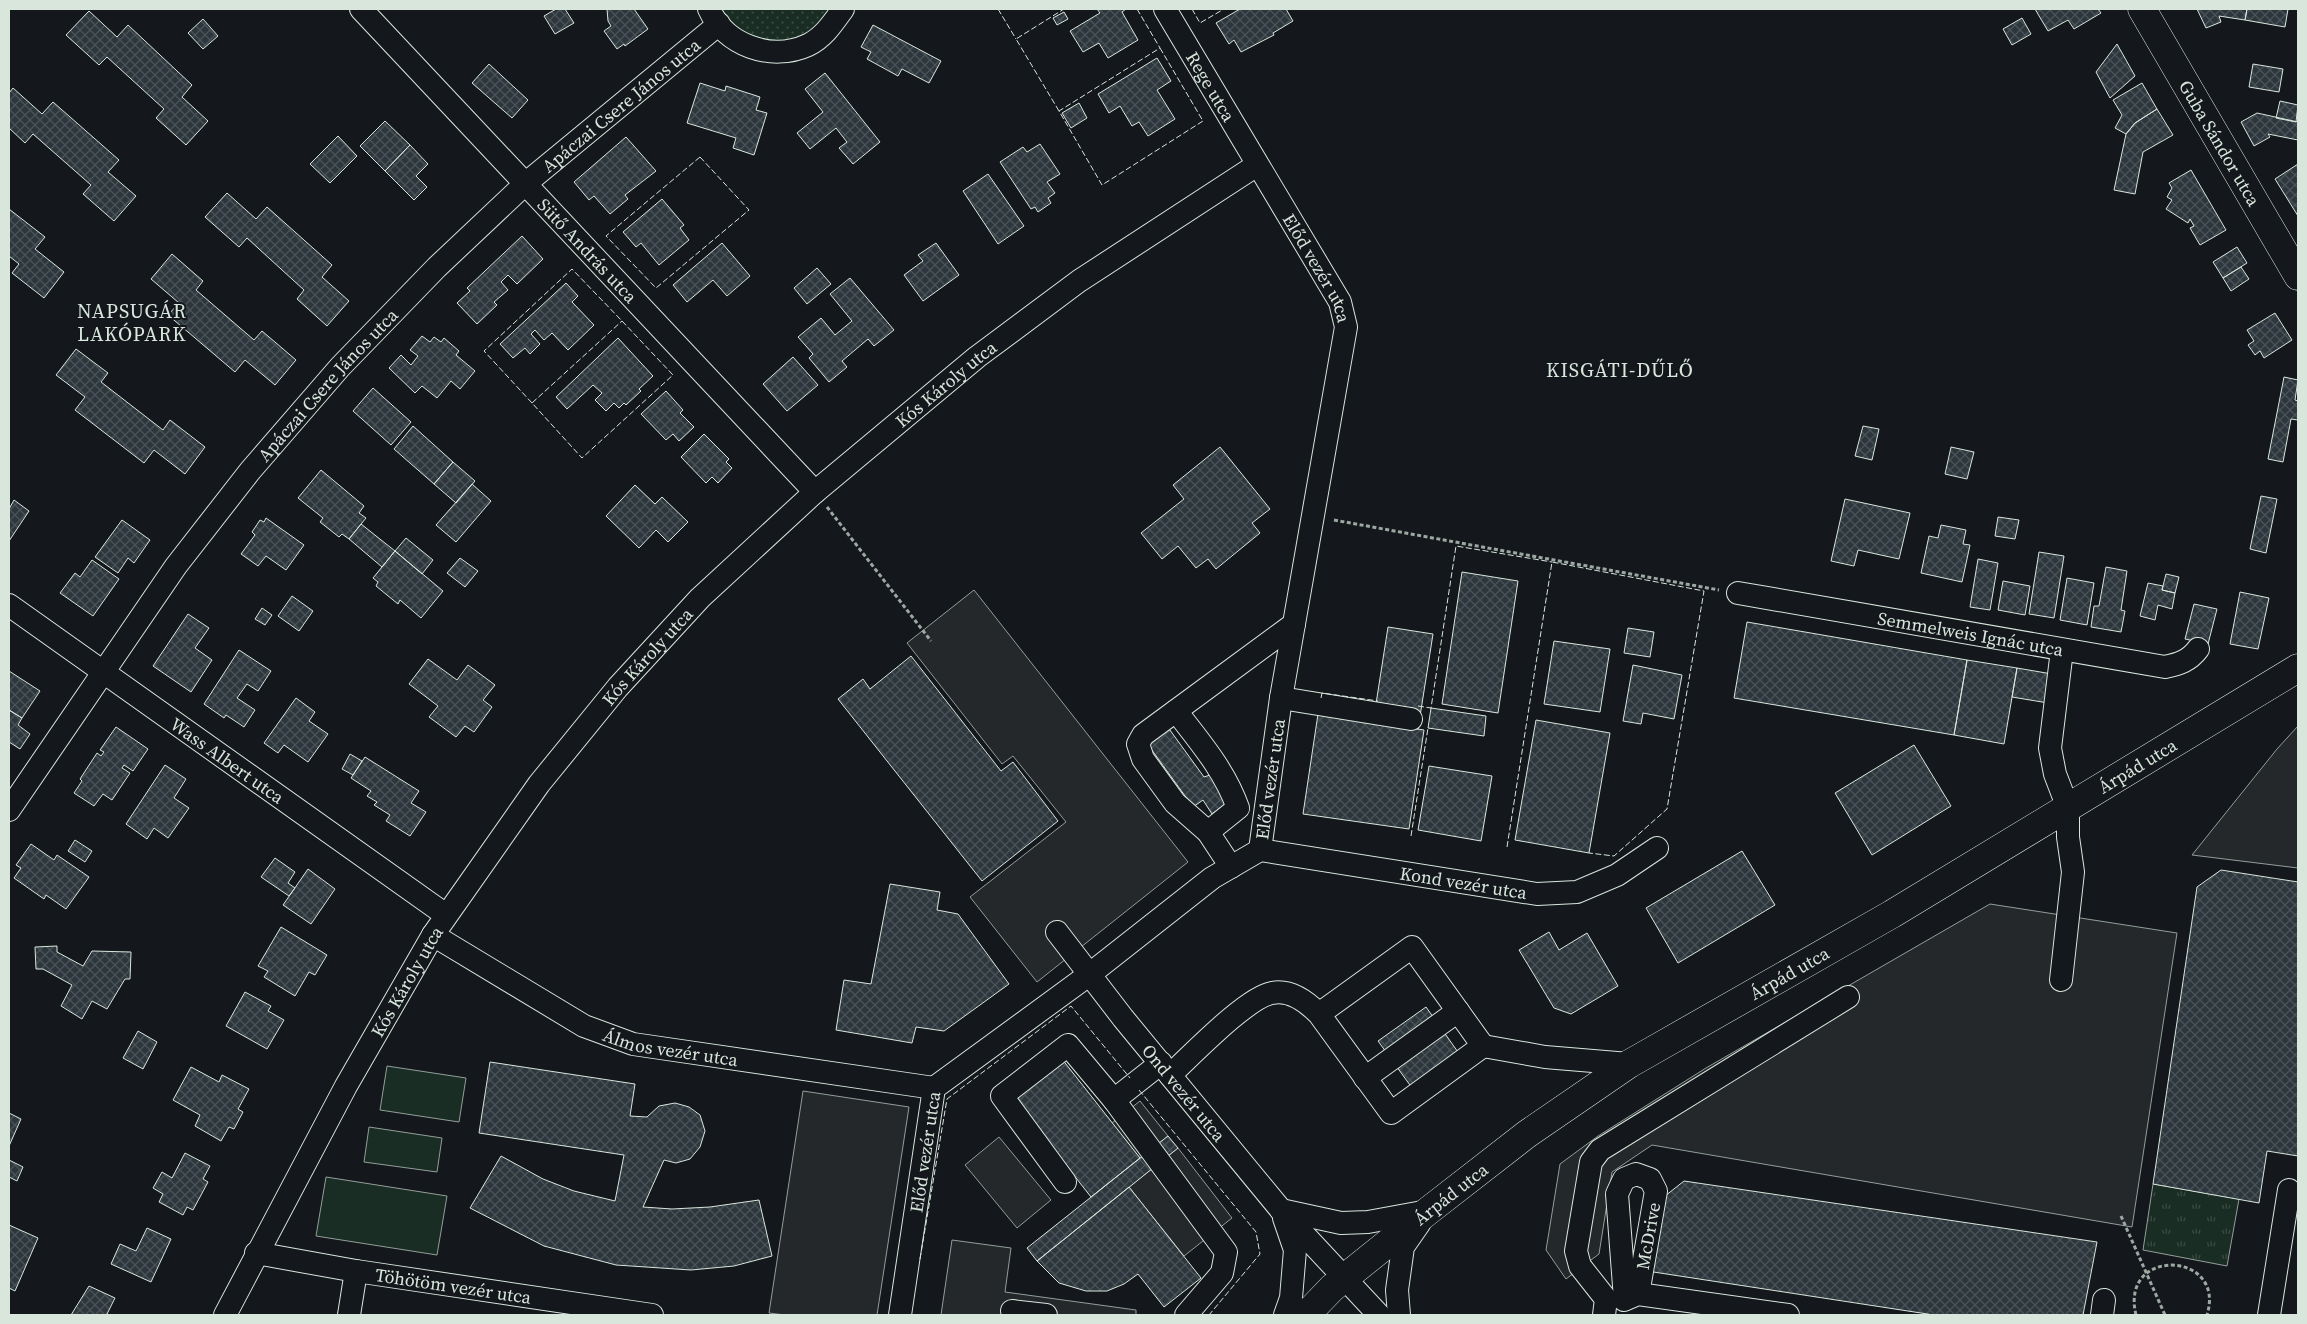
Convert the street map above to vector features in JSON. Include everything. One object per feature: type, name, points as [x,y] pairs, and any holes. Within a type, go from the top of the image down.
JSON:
[{"type":"main road","name":"Guba Sándor utca","points":[[2142,9],[2298,276]]},
{"type":"main road","name":"Árpád utca","points":[[1306,1315],[1345,1278],[1428,1210],[1528,1134],[1629,1064],[1892,914],[2298,668]]},
{"type":"street","name":"Sütő András utca","points":[[361,9],[815,492]]},
{"type":"street","name":"Apáczai Csere János utca","points":[[9,810],[176,566],[250,472],[340,367],[416,289],[525,184],[714,16],[732,38],[756,50],[783,52],[808,44],[830,29],[843,9]]},
{"type":"street","name":"Rege utca","points":[[1165,9],[1257,165]]},
{"type":"street","name":"Kós Károly utca","points":[[225,1315],[256,1253],[346,1086],[446,914],[539,784],[618,687],[700,598],[815,492],[977,357],[1071,287],[1257,165]]},
{"type":"street","name":"Előd vezér utca","points":[[900,1315],[934,1088],[1090,974],[1212,878],[1260,850],[1281,698],[1346,327],[1340,302],[1257,165]]},
{"type":"street","name":"Semmelweis Ignác utca","points":[[1738,593],[2165,667],[2179,665],[2192,658],[2198,649]]},
{"type":"street","name":"Wass Albert utca","points":[[9,605],[446,914]]},
{"type":"street","points":[[1231,867],[1208,832],[1175,803],[1143,759],[1138,744],[1143,736],[1294,624]]},
{"type":"street","points":[[2061,980],[2073,872],[2068,837],[2068,808],[2055,774],[2050,748],[2062,650]]},
{"type":"street","points":[[1281,698],[1411,719]]},
{"type":"street","points":[[1176,711],[1217,764],[1233,792],[1238,808],[1208,832]]},
{"type":"street","name":"Kond vezér utca","points":[[1260,850],[1537,894],[1577,892],[1617,875],[1657,848]]},
{"type":"street","name":"Ond vezér utca","points":[[1057,932],[1165,1069],[1281,1210],[1379,1315]]},
{"type":"street","name":"Álmos vezér utca","points":[[433,935],[584,1026],[634,1044],[934,1088]]},
{"type":"street","points":[[1319,1014],[1412,947],[1483,1046],[1545,1057],[1629,1064]]},
{"type":"street","points":[[1114,1100],[1165,1069],[1256,1000],[1272,992],[1288,993],[1307,1002],[1319,1014],[1391,1113],[1483,1046]]},
{"type":"street","points":[[1606,1315],[1606,1298],[1580,1266],[1576,1251],[1591,1162],[1600,1150],[1848,997]]},
{"type":"street","points":[[1365,1078],[1458,1011]]},
{"type":"street","points":[[1065,1182],[1002,1096],[1068,1045],[1114,1100],[1226,1252],[1222,1273],[1186,1315]]},
{"type":"street","points":[[2269,1315],[2289,1190]]},
{"type":"street","points":[[1281,1210],[1341,1223],[1368,1222],[1428,1210]]},
{"type":"street","name":"Ond vezér utca","points":[[1281,1210],[1295,1250],[1291,1298],[1285,1315]]},
{"type":"street","points":[[1399,1315],[1397,1290],[1403,1247],[1428,1210]]},
{"type":"street","name":"Töhötöm vezér utca","points":[[256,1253],[356,1271],[621,1313],[652,1315]]},
{"type":"street","points":[[349,1315],[356,1271]]},
{"type":"street","points":[[1606,1315],[1631,1297],[1788,1315]]},
{"type":"street","points":[[1012,1311],[1046,1315]]},
{"type":"path","points":[[815,492],[931,641]]},
{"type":"path","points":[[1314,516],[1738,593]]},
{"type":"path","points":[[2121,1216],[2165,1315]]},
{"type":"path","points":[[2136,1315],[2134,1294],[2139,1282],[2146,1273],[2158,1266],[2170,1264],[2183,1265],[2195,1272],[2204,1281],[2209,1307],[2206,1315]]},
{"type":"green space","points":[[722,9],[832,9],[820,24],[808,34],[781,41],[758,38],[747,33],[737,27]]},
{"type":"green space","points":[[387,1066],[466,1078],[459,1122],[380,1110]]},
{"type":"green space","points":[[369,1127],[442,1138],[437,1172],[364,1162]]},
{"type":"green space","points":[[326,1177],[447,1196],[437,1255],[316,1236]]},
{"type":"green space","points":[[2153,1184],[2239,1199],[2227,1266],[2143,1250]]},
{"type":"shaded area","points":[[974,590],[1188,862],[1037,982],[970,897],[1066,822],[1013,756],[1002,764],[907,643]]},
{"type":"shaded area","points":[[2298,726],[2298,868],[2192,855],[2277,749]]},
{"type":"shaded area","points":[[1990,904],[2177,933],[2132,1227],[1652,1145],[1612,1172],[1599,1254],[1566,1279],[1546,1250],[1560,1164],[1598,1136],[1706,1068]]},
{"type":"shaded area","points":[[803,1091],[909,1107],[877,1315],[785,1315],[769,1313]]},
{"type":"shaded area","points":[[1140,1101],[1168,1136],[1140,1158],[1112,1123]]},
{"type":"shaded area","points":[[999,1137],[1051,1200],[1017,1228],[965,1165]]},
{"type":"shaded area","points":[[1178,1148],[1232,1218],[1184,1256],[1129,1187]]},
{"type":"shaded area","points":[[952,1240],[1011,1248],[1005,1292],[1136,1310],[1136,1315],[941,1315]]},
{"type":"building","points":[[556,9],[565,9],[574,23],[555,34],[544,16]]},
{"type":"building","points":[[607,9],[634,9],[648,29],[625,46],[624,44],[617,49],[604,31],[611,26],[608,21]]},
{"type":"building","points":[[1097,9],[1126,9],[1122,12],[1138,40],[1108,58],[1099,43],[1083,52],[1070,31],[1100,13]]},
{"type":"building","points":[[1240,9],[1286,9],[1293,21],[1273,33],[1274,35],[1241,52],[1234,40],[1229,44],[1216,23]]},
{"type":"building","points":[[2035,9],[2098,9],[2101,13],[2074,29],[2068,20],[2048,31]]},
{"type":"building","points":[[2197,9],[2247,9],[2245,20],[2219,16],[2221,22],[2206,28]]},
{"type":"building","points":[[2247,9],[2288,9],[2285,27],[2245,20]]},
{"type":"building","points":[[89,11],[117,37],[128,25],[192,85],[182,97],[208,121],[186,145],[156,118],[164,109],[107,57],[99,65],[66,35]]},
{"type":"building","points":[[1064,12],[1068,19],[1057,25],[1053,18]]},
{"type":"building","points":[[2022,18],[2031,34],[2012,45],[2003,29]]},
{"type":"building","points":[[203,19],[218,36],[203,49],[188,33]]},
{"type":"building","points":[[873,25],[941,61],[929,83],[902,69],[898,76],[867,59],[871,52],[861,47]]},
{"type":"building","points":[[2117,44],[2135,76],[2110,98],[2096,72]]},
{"type":"building","points":[[1157,58],[1171,81],[1157,90],[1175,119],[1148,136],[1139,122],[1132,126],[1120,106],[1109,113],[1098,94]]},
{"type":"building","points":[[489,64],[528,100],[512,118],[472,83]]},
{"type":"building","points":[[2253,64],[2283,69],[2279,92],[2249,87]]},
{"type":"building","points":[[825,73],[880,142],[853,164],[839,148],[847,142],[836,128],[810,149],[797,133],[823,112],[805,89]]},
{"type":"building","points":[[700,83],[725,91],[726,86],[760,97],[756,110],[767,113],[754,155],[733,148],[736,138],[687,123]]},
{"type":"building","points":[[2142,83],[2157,109],[2135,123],[2126,134],[2115,128],[2122,115],[2113,100]]},
{"type":"building","points":[[13,88],[42,114],[53,102],[119,160],[108,172],[136,196],[114,221],[83,194],[91,185],[33,134],[25,143],[9,128],[9,93]]},
{"type":"building","points":[[2280,101],[2298,105],[2296,122],[2276,118]]},
{"type":"building","points":[[1079,103],[1087,118],[1071,128],[1062,113]]},
{"type":"building","points":[[2157,109],[2173,135],[2143,152],[2135,194],[2114,190],[2126,134],[2135,123]]},
{"type":"building","points":[[2257,113],[2298,122],[2298,140],[2268,134],[2270,137],[2254,146],[2241,122]]},
{"type":"building","points":[[385,121],[410,145],[385,171],[360,146]]},
{"type":"building","points":[[338,136],[357,156],[330,183],[310,164]]},
{"type":"building","points":[[626,137],[656,171],[625,195],[628,199],[610,214],[594,196],[589,200],[574,182]]},
{"type":"building","points":[[1040,144],[1060,174],[1047,182],[1055,193],[1048,198],[1051,203],[1038,212],[1035,207],[1031,209],[1000,162],[1023,147],[1027,152]]},
{"type":"building","points":[[410,145],[428,164],[416,176],[427,187],[414,200],[385,171]]},
{"type":"building","points":[[2298,164],[2298,216],[2275,179]]},
{"type":"building","points":[[2191,170],[2226,230],[2200,245],[2190,228],[2194,226],[2190,219],[2188,223],[2166,209],[2172,200],[2167,197],[2172,188],[2169,183]]},
{"type":"building","points":[[988,174],[1024,226],[998,244],[963,191]]},
{"type":"building","points":[[227,193],[256,219],[267,207],[332,265],[322,277],[349,301],[327,326],[297,299],[304,290],[247,238],[239,247],[205,217]]},
{"type":"building","points":[[662,199],[684,225],[680,228],[689,240],[659,265],[641,243],[636,247],[623,232]]},
{"type":"building","points":[[9,209],[45,237],[35,249],[64,272],[44,298],[12,273],[19,264],[9,256]]},
{"type":"building","points":[[522,236],[543,259],[517,284],[508,275],[501,282],[508,290],[494,302],[497,305],[477,324],[457,303],[470,291],[467,288]]},
{"type":"building","points":[[722,243],[750,276],[727,296],[713,280],[687,302],[673,285]]},
{"type":"building","points":[[936,243],[959,275],[923,301],[904,275],[923,261],[918,255]]},
{"type":"building","points":[[2237,247],[2247,263],[2223,278],[2213,262]]},
{"type":"building","points":[[172,254],[203,281],[196,290],[254,340],[262,331],[296,360],[275,385],[245,360],[235,372],[168,315],[179,303],[151,279]]},
{"type":"building","points":[[2241,267],[2249,279],[2231,291],[2223,278]]},
{"type":"building","points":[[817,268],[831,284],[807,304],[794,288]]},
{"type":"building","points":[[850,278],[894,330],[874,346],[868,339],[842,361],[847,367],[829,382],[809,358],[813,354],[798,337],[821,318],[835,335],[852,321],[830,294]]},
{"type":"building","points":[[566,283],[578,296],[572,302],[594,325],[568,350],[552,333],[544,340],[535,330],[531,334],[540,344],[530,354],[525,348],[513,358],[500,344]]},
{"type":"building","points":[[2275,313],[2292,340],[2264,358],[2260,351],[2255,355],[2248,345],[2254,341],[2247,330]]},
{"type":"building","points":[[422,336],[430,342],[434,337],[441,342],[444,338],[459,351],[456,355],[475,371],[460,389],[451,381],[437,398],[422,386],[415,393],[389,368],[401,355],[411,365],[418,356],[410,350]]},
{"type":"building","points":[[618,338],[653,376],[639,389],[641,391],[626,405],[624,403],[619,408],[614,403],[606,411],[595,400],[602,393],[593,385],[567,409],[556,397]]},
{"type":"building","points":[[76,349],[108,373],[101,382],[163,430],[170,420],[205,447],[185,474],[154,450],[144,463],[75,410],[85,397],[56,375]]},
{"type":"building","points":[[793,357],[818,385],[787,411],[763,384]]},
{"type":"building","points":[[2284,377],[2298,380],[2295,400],[2298,401],[2298,420],[2291,419],[2283,462],[2268,459]]},
{"type":"building","points":[[373,388],[411,422],[391,445],[353,411]]},
{"type":"building","points":[[666,391],[683,410],[680,413],[694,427],[679,441],[673,434],[666,440],[641,414]]},
{"type":"building","points":[[413,426],[453,462],[434,484],[394,449]]},
{"type":"building","points":[[1863,426],[1879,429],[1872,460],[1855,456]]},
{"type":"building","points":[[704,434],[729,459],[726,462],[732,468],[718,483],[712,477],[706,483],[681,457]]},
{"type":"building","points":[[1220,447],[1270,509],[1252,523],[1260,533],[1216,569],[1208,559],[1196,568],[1178,546],[1162,559],[1141,533],[1184,499],[1173,485]]},
{"type":"building","points":[[1951,447],[1974,452],[1967,479],[1945,474]]},
{"type":"building","points":[[453,462],[475,481],[456,503],[434,484]]},
{"type":"building","points":[[321,470],[364,506],[359,513],[366,518],[349,539],[342,534],[339,537],[320,522],[323,518],[298,498]]},
{"type":"building","points":[[472,484],[491,501],[456,542],[436,525]]},
{"type":"building","points":[[635,485],[655,504],[662,497],[688,522],[668,542],[656,530],[639,548],[606,516]]},
{"type":"building","points":[[2261,496],[2277,499],[2266,553],[2250,549]]},
{"type":"building","points":[[1845,499],[1910,513],[1899,559],[1858,550],[1854,566],[1831,561]]},
{"type":"building","points":[[14,500],[29,511],[9,541],[9,509]]},
{"type":"building","points":[[1998,517],[2019,520],[2015,539],[1995,536]]},
{"type":"building","points":[[266,518],[304,545],[286,570],[266,556],[258,566],[241,554],[255,535],[252,532],[260,520],[264,522]]},
{"type":"building","points":[[122,520],[150,540],[134,563],[128,558],[118,573],[95,557]]},
{"type":"building","points":[[361,524],[395,551],[382,567],[349,539]]},
{"type":"building","points":[[1941,525],[1966,530],[1963,544],[1970,545],[1962,582],[1921,573],[1929,536],[1938,538]]},
{"type":"building","points":[[406,538],[433,560],[422,574],[395,551]]},
{"type":"building","points":[[395,551],[443,591],[421,618],[400,600],[398,604],[376,586],[378,582],[373,578]]},
{"type":"building","points":[[2039,552],[2064,556],[2054,618],[2029,614]]},
{"type":"building","points":[[460,558],[478,571],[465,587],[447,573]]},
{"type":"building","points":[[1978,559],[1998,563],[1990,610],[1970,607]]},
{"type":"building","points":[[92,560],[119,579],[93,616],[60,593],[75,573],[80,577]]},
{"type":"building","points":[[2106,567],[2127,571],[2121,610],[2125,611],[2121,632],[2091,627],[2094,606],[2099,606]]},
{"type":"building","points":[[1462,572],[1518,581],[1498,713],[1442,704]]},
{"type":"building","points":[[2166,574],[2179,577],[2175,593],[2162,590]]},
{"type":"building","points":[[2067,578],[2094,583],[2087,625],[2060,620]]},
{"type":"building","points":[[2003,581],[2030,586],[2025,615],[1998,610]]},
{"type":"building","points":[[2148,583],[2163,586],[2162,590],[2175,593],[2172,609],[2158,605],[2155,620],[2140,616]]},
{"type":"building","points":[[2240,592],[2269,598],[2258,649],[2230,644]]},
{"type":"building","points":[[292,596],[313,611],[299,631],[278,616]]},
{"type":"building","points":[[2194,604],[2217,609],[2208,644],[2185,639]]},
{"type":"building","points":[[262,608],[272,615],[265,625],[255,619]]},
{"type":"building","points":[[188,614],[209,628],[195,648],[212,660],[191,692],[153,666]]},
{"type":"building","points":[[1747,622],[1967,660],[1954,735],[1734,698]]},
{"type":"building","points":[[1388,627],[1433,634],[1418,729],[1373,723]]},
{"type":"building","points":[[1628,628],[1654,632],[1650,657],[1624,653]]},
{"type":"building","points":[[1554,641],[1610,649],[1600,712],[1544,704]]},
{"type":"building","points":[[239,650],[271,671],[258,691],[247,684],[237,698],[255,710],[244,727],[226,715],[224,718],[204,704]]},
{"type":"building","points":[[911,656],[1001,771],[1013,762],[1058,821],[982,881],[838,699],[863,679],[870,689]]},
{"type":"building","points":[[428,659],[457,680],[468,665],[495,685],[483,700],[492,707],[474,732],[465,726],[456,737],[429,717],[438,706],[409,684]]},
{"type":"building","points":[[1967,660],[2017,668],[2004,744],[1954,735]]},
{"type":"building","points":[[1633,665],[1682,675],[1674,719],[1643,713],[1641,724],[1623,721]]},
{"type":"building","points":[[2017,668],[2052,674],[2048,703],[2012,697]]},
{"type":"building","points":[[9,671],[40,691],[22,718],[9,710]]},
{"type":"building","points":[[296,698],[315,712],[309,721],[328,734],[308,762],[284,745],[278,753],[264,743]]},
{"type":"building","points":[[1431,708],[1486,716],[1484,736],[1428,728]]},
{"type":"building","points":[[9,710],[22,718],[18,725],[30,734],[20,749],[9,742]]},
{"type":"building","points":[[1318,714],[1424,730],[1409,829],[1303,814]]},
{"type":"building","points":[[1536,720],[1610,733],[1589,853],[1515,840]]},
{"type":"building","points":[[1167,726],[1204,777],[1210,775],[1229,801],[1212,814],[1203,800],[1193,807],[1146,742]]},
{"type":"building","points":[[116,727],[148,749],[133,771],[124,765],[122,768],[130,773],[112,800],[103,794],[94,806],[74,793],[82,781],[80,779],[97,753],[101,756],[104,752],[100,750]]},
{"type":"building","points":[[1914,745],[1951,806],[1872,855],[1835,793]]},
{"type":"building","points":[[350,754],[362,761],[353,775],[342,769]]},
{"type":"building","points":[[365,757],[419,791],[411,803],[426,812],[410,836],[386,821],[390,815],[374,805],[377,802],[367,796],[371,791],[351,778]]},
{"type":"building","points":[[165,765],[186,779],[174,798],[189,808],[168,838],[154,828],[147,839],[126,824]]},
{"type":"building","points":[[1429,766],[1492,776],[1481,841],[1418,830]]},
{"type":"building","points":[[75,840],[92,851],[85,862],[68,851]]},
{"type":"building","points":[[31,844],[54,860],[57,855],[89,877],[66,909],[46,895],[44,899],[14,878],[21,868],[16,865]]},
{"type":"building","points":[[1742,851],[1775,905],[1678,963],[1646,908]]},
{"type":"building","points":[[275,858],[295,872],[288,883],[295,888],[289,896],[261,877]]},
{"type":"building","points":[[308,869],[335,889],[311,924],[283,905]]},
{"type":"building","points":[[2221,870],[2298,882],[2298,1156],[2267,1151],[2259,1203],[2153,1184],[2197,887]]},
{"type":"building","points":[[890,884],[940,892],[937,910],[958,914],[1009,984],[944,1031],[916,1027],[912,1043],[836,1030],[844,980],[871,984]]},
{"type":"building","points":[[281,927],[327,955],[315,975],[309,972],[295,996],[264,977],[268,971],[258,966]]},
{"type":"building","points":[[1549,932],[1559,950],[1587,933],[1618,986],[1571,1014],[1554,1008],[1519,950]]},
{"type":"building","points":[[57,946],[57,952],[83,966],[92,951],[131,952],[130,979],[125,979],[107,1009],[92,1001],[82,1019],[61,1006],[72,985],[43,969],[36,969],[35,947]]},
{"type":"building","points":[[245,992],[271,1006],[268,1011],[284,1020],[267,1049],[226,1026]]},
{"type":"building","points":[[1426,1007],[1470,1069],[1423,1103],[1378,1041]]},
{"type":"building","points":[[138,1031],[157,1042],[143,1069],[123,1058]]},
{"type":"building","points":[[1062,1059],[1140,1158],[1091,1197],[1013,1098]]},
{"type":"building","points":[[490,1062],[635,1084],[630,1116],[647,1117],[659,1106],[675,1103],[689,1107],[700,1115],[705,1131],[700,1147],[690,1159],[676,1163],[664,1160],[643,1207],[672,1209],[710,1207],[759,1200],[772,1256],[734,1266],[691,1270],[616,1265],[544,1246],[470,1208],[501,1156],[543,1179],[574,1191],[615,1201],[624,1155],[479,1133]]},
{"type":"building","points":[[191,1067],[219,1082],[222,1075],[249,1089],[238,1109],[243,1112],[234,1129],[229,1127],[221,1141],[195,1126],[200,1115],[173,1100]]},
{"type":"building","points":[[9,1113],[21,1119],[9,1146]]},
{"type":"building","points":[[1168,1136],[1178,1148],[1037,1261],[1027,1248]]},
{"type":"building","points":[[185,1153],[210,1166],[203,1179],[208,1182],[193,1210],[187,1207],[183,1215],[159,1202],[163,1194],[153,1188],[162,1172],[172,1178]]},
{"type":"building","points":[[9,1160],[23,1167],[17,1181],[9,1177]]},
{"type":"building","points":[[1684,1181],[2097,1242],[2083,1315],[1934,1315],[1647,1271],[1660,1200]]},
{"type":"building","points":[[1129,1187],[1201,1278],[1164,1307],[1138,1274],[1124,1284],[1107,1291],[1086,1291],[1059,1283],[1037,1261]]},
{"type":"building","points":[[9,1225],[38,1238],[15,1291],[9,1288]]},
{"type":"building","points":[[147,1228],[171,1239],[151,1282],[111,1264],[120,1244],[136,1251]]},
{"type":"building","points":[[89,1286],[115,1298],[107,1314],[110,1315],[71,1315]]},
{"type":"fence","points":[[998,9],[1016,39]]},
{"type":"fence","points":[[1059,111],[1016,39],[1064,9]]},
{"type":"fence","points":[[1137,9],[1160,48]]},
{"type":"fence","points":[[1192,9],[1200,23],[1224,9]]},
{"type":"fence","points":[[1160,48],[1203,121],[1102,185],[1059,111],[1160,48]]},
{"type":"fence","points":[[700,157],[749,210],[656,288],[606,236],[700,157]]},
{"type":"fence","points":[[532,403],[484,351],[572,269],[622,321]]},
{"type":"fence","points":[[622,321],[673,375],[582,458],[532,403],[622,321]]},
{"type":"fence","points":[[1418,706],[1431,708],[1456,546],[1552,562]]},
{"type":"fence","points":[[1507,847],[1552,562],[1704,591],[1667,809],[1614,856],[1589,853]]},
{"type":"fence","points":[[1321,698],[1322,693],[1378,701]]},
{"type":"fence","points":[[1411,836],[1428,728]]},
{"type":"fence","points":[[920,1259],[947,1099],[1071,1006],[1130,1078]]},
{"type":"fence","points":[[1139,1090],[1256,1232],[1260,1254],[1209,1315]]},
{"type":"district","name":"NAPSUGÁR LAKÓPARK","points":[[132,322]]},
{"type":"district","name":"KISGÁTI-DŰLŐ","points":[[1620,370]]}]
